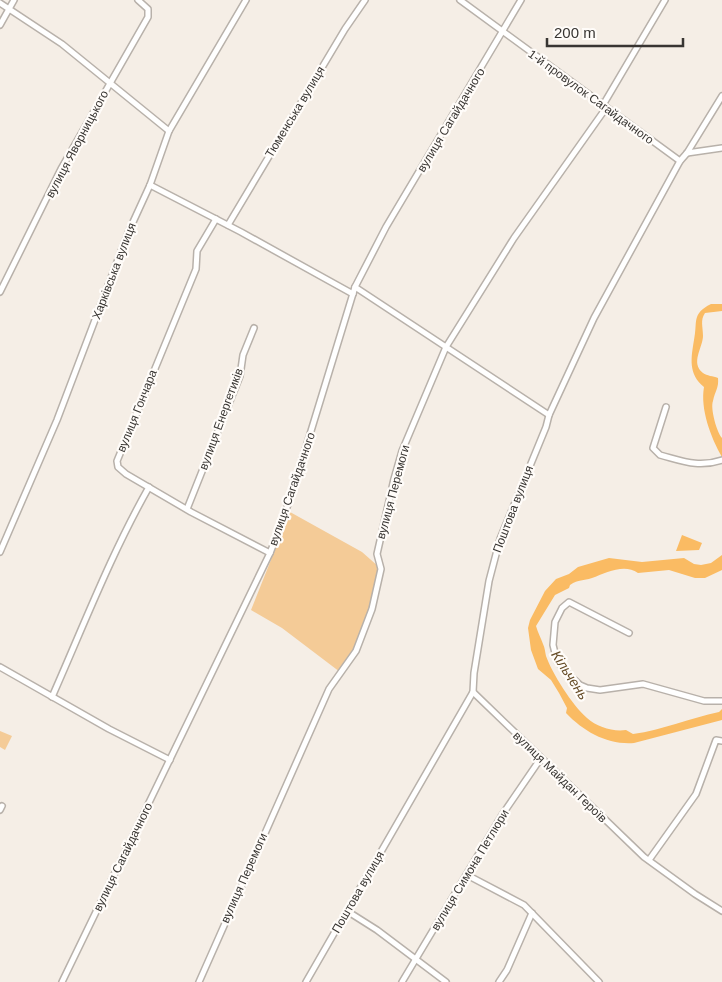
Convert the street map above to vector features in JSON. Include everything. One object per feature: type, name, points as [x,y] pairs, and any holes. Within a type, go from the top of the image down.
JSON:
[{"type":"street","points":[[0,25],[14,0]]},
{"type":"street","name":"вулиця Яворницького","points":[[0,292],[62,169],[148,16],[148,9],[138,0]]},
{"type":"street","name":"Харківська вулиця","points":[[0,552],[57,420],[128,232],[150,185],[169,131],[246,0]]},
{"type":"street","name":"Тюменська вулиця","points":[[228,225],[345,29],[365,0]]},
{"type":"street","name":"1-й провулок Сагайдачного","points":[[460,0],[680,162]]},
{"type":"street","name":"вулиця Сагайдачного","points":[[62,982],[270,554],[309,440],[355,287],[386,227],[521,0]]},
{"type":"street","name":"вулиця Перемоги","points":[[199,982],[329,689],[356,652],[378,587],[382,569],[377,554],[402,451],[446,346],[514,238],[604,107],[664,0]]},
{"type":"street","points":[[0,3],[62,44],[169,131]]},
{"type":"street","name":"Поштова вулиця","points":[[306,982],[473,692],[474,673],[489,582],[500,539],[546,427],[549,415],[594,318],[680,162],[722,96]]},
{"type":"street","points":[[687,153],[722,148]]},
{"type":"street","points":[[150,185],[228,225],[353,294]]},
{"type":"street","name":"вулиця Гончара","points":[[216,219],[197,251],[196,269],[117,461],[121,471],[187,510],[270,554]]},
{"type":"street","points":[[355,287],[549,415]]},
{"type":"street","name":"вулиця Енергетиків","points":[[187,510],[240,376],[243,355],[254,328]]},
{"type":"street","points":[[666,407],[653,448],[656,452],[660,455],[694,464],[704,465],[722,460]]},
{"type":"street","points":[[52,697],[106,573],[149,487]]},
{"type":"street","points":[[629,633],[569,602],[562,608],[555,622],[552,636],[554,653],[557,660],[574,681],[587,688],[600,690],[643,684],[704,701],[722,701]]},
{"type":"street","points":[[0,667],[170,760]]},
{"type":"street","name":"вулиця Майдан Героїв","points":[[473,692],[649,860],[695,894],[722,910]]},
{"type":"street","points":[[649,860],[696,794],[716,740],[722,741]]},
{"type":"street","name":"вулиця Симона Петлюри","points":[[402,982],[502,815],[541,758]]},
{"type":"street","points":[[467,875],[524,905],[599,982]]},
{"type":"street","points":[[347,911],[416,958],[446,982]]},
{"type":"street","points":[[499,982],[508,970],[532,913]]},
{"type":"shaded area","points":[[711,304],[722,304],[722,311],[705,313],[703,316],[703,336],[697,360],[699,369],[703,373],[718,378],[712,409],[716,426],[722,438],[722,457],[707,423],[703,396],[704,387],[695,377],[692,365],[696,319],[700,311]]},
{"type":"shaded area","points":[[290,512],[362,552],[379,567],[368,611],[353,654],[340,672],[282,628],[251,610]]},
{"type":"shaded area","points":[[682,535],[702,543],[699,550],[676,551]]},
{"type":"shaded area","points":[[722,555],[722,570],[705,578],[695,578],[669,570],[638,573],[633,570],[621,569],[576,582],[555,595],[536,626],[546,656],[558,680],[575,705],[595,724],[611,729],[626,730],[633,734],[655,730],[719,712],[722,709],[722,720],[634,743],[624,743],[597,736],[573,720],[566,713],[567,708],[551,680],[538,669],[531,650],[528,628],[530,620],[545,591],[556,579],[569,574],[578,567],[609,558],[642,562],[684,558],[694,564],[701,565],[711,563]]},
{"type":"shaded area","points":[[0,731],[12,736],[5,750],[0,747]]},
{"type":"water label","name":"Кільчень","points":[[570,675]]}]
